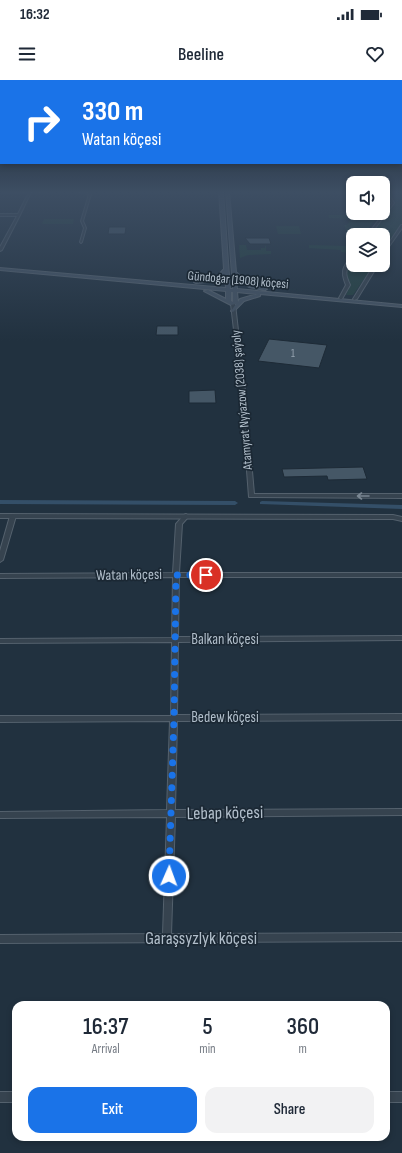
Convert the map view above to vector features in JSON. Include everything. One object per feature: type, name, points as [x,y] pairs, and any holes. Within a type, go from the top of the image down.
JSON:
[{"type":"main road","name":"Atamyrat Nyýazow (2038) şaýoly","points":[[224,241],[226,270],[231,303],[236,302],[230,241]]},
{"type":"main road","name":"Gündogar (1908) köçesi","points":[[0,268],[402,303]]},
{"type":"main road","points":[[170,283],[210,282],[219,278],[226,270]]},
{"type":"main road","points":[[233,270],[238,278],[247,284],[282,293]]},
{"type":"main road","points":[[170,283],[210,292],[231,303]]},
{"type":"main road","points":[[233,311],[242,300],[249,297],[282,293]]},
{"type":"main road","name":"Gündogar (1908) köçesi","points":[[282,293],[402,306]]},
{"type":"street","points":[[0,250],[5,241]]},
{"type":"street","points":[[341,298],[348,285],[343,275],[343,270],[346,266]]},
{"type":"street","points":[[354,300],[372,272]]},
{"type":"street","name":"Atamyrat Nyýazow (2038) şaýoly","points":[[231,303],[243,391],[251,496],[402,496]]},
{"type":"street","points":[[0,516],[402,518]]},
{"type":"street","points":[[0,560],[13,516]]},
{"type":"street","points":[[167,938],[174,717],[176,575],[179,524],[186,516]]},
{"type":"street","name":"Watan köçesi","points":[[0,576],[402,575]]},
{"type":"street","name":"Balkan köçesi","points":[[0,641],[402,638]]},
{"type":"street","name":"Bedew köçesi","points":[[0,719],[402,717]]},
{"type":"street","name":"Lebap köçesi","points":[[0,814],[402,812]]},
{"type":"street","name":"Garaşsyzlyk köçesi","points":[[0,939],[402,937]]},
{"type":"street","points":[[0,1097],[12,1097]]},
{"type":"street","points":[[390,1097],[402,1097]]},
{"type":"green space","points":[[239,245],[246,245],[247,250],[261,250],[261,248],[265,248],[266,246],[266,251],[271,251],[271,254],[248,255],[240,258]]},
{"type":"green space","points":[[309,245],[346,246],[346,253],[341,252],[341,250],[309,248]]},
{"type":"green space","points":[[346,272],[369,272],[353,295],[346,295],[350,286]]},
{"type":"green space","points":[[260,281],[283,281],[285,282],[286,289],[261,286]]},
{"type":"building","points":[[248,241],[270,241],[271,244],[250,244]]},
{"type":"building","points":[[157,326],[178,326],[178,335],[156,335]]},
{"type":"building","points":[[269,339],[327,345],[319,368],[258,361]]},
{"type":"building","points":[[215,390],[216,403],[189,403],[189,391]]},
{"type":"building","points":[[363,467],[367,479],[328,480],[327,476],[284,477],[282,469]]},
{"type":"waterway","points":[[0,502],[235,503]]},
{"type":"waterway","points":[[262,503],[402,507]]},
{"type":"route","points":[[169,876],[174,717],[176,575],[206,575]]}]
